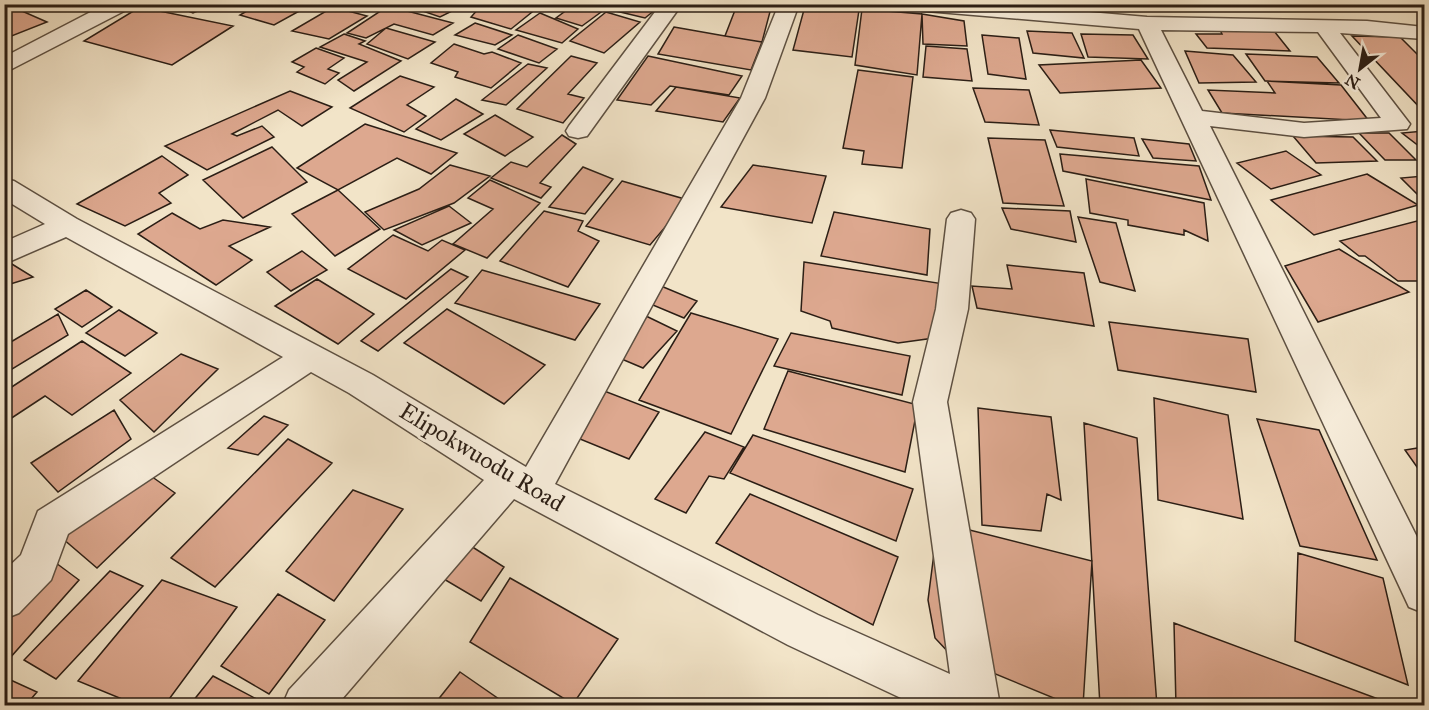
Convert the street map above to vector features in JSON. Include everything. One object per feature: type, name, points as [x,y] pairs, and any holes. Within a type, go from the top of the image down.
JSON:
[{"type":"street","points":[[4,66],[123,4]]},
{"type":"street","points":[[578,131],[672,4]]},
{"type":"street","points":[[305,705],[521,484],[753,98],[789,4]]},
{"type":"street","points":[[914,4],[1148,23],[1366,27],[1425,33]]},
{"type":"street","points":[[1354,4],[1366,27]]},
{"type":"street","points":[[1148,23],[1425,593]]},
{"type":"street","points":[[1193,117],[1304,130],[1398,124],[1325,27]]},
{"type":"street","name":"Elipokwuodu Road","points":[[4,187],[67,225],[361,384],[521,484],[803,630],[970,705]]},
{"type":"street","points":[[961,219],[952,309],[930,402],[978,705]]},
{"type":"street","points":[[4,254],[67,225]]},
{"type":"street","points":[[4,598],[37,567],[52,523],[310,357]]},
{"type":"building","points":[[4,4],[6,4],[47,22],[4,39]]},
{"type":"building","points":[[171,4],[214,4],[193,13]]},
{"type":"building","points":[[259,4],[312,4],[274,25],[240,15]]},
{"type":"building","points":[[410,4],[471,4],[464,10],[458,8],[440,17],[408,6]]},
{"type":"building","points":[[513,4],[542,4],[511,29],[471,17],[480,7],[504,11]]},
{"type":"building","points":[[575,4],[612,4],[582,26],[556,18]]},
{"type":"building","points":[[619,4],[660,6],[645,18],[612,10]]},
{"type":"building","points":[[1241,4],[1301,4],[1307,11],[1246,10]]},
{"type":"building","points":[[737,5],[771,8],[762,42],[725,36]]},
{"type":"building","points":[[388,6],[453,23],[433,35],[394,24],[366,38],[347,33]]},
{"type":"building","points":[[805,6],[859,10],[852,57],[793,50]]},
{"type":"building","points":[[140,7],[233,26],[172,65],[84,41]]},
{"type":"building","points":[[333,7],[367,16],[329,39],[292,31]]},
{"type":"building","points":[[862,9],[922,14],[917,75],[855,65]]},
{"type":"building","points":[[606,12],[640,22],[604,53],[570,41]]},
{"type":"building","points":[[540,13],[578,29],[562,43],[516,30]]},
{"type":"building","points":[[922,14],[964,21],[967,46],[923,44]]},
{"type":"building","points":[[475,23],[512,35],[495,45],[455,35]]},
{"type":"building","points":[[1217,24],[1274,31],[1290,51],[1207,48],[1196,34],[1222,34]]},
{"type":"building","points":[[674,27],[762,42],[751,70],[658,54]]},
{"type":"building","points":[[386,28],[435,42],[408,59],[367,44]]},
{"type":"building","points":[[1027,31],[1072,33],[1084,58],[1033,53]]},
{"type":"building","points":[[344,34],[365,41],[359,44],[401,61],[354,91],[338,80],[367,62],[320,47]]},
{"type":"building","points":[[1081,34],[1133,35],[1148,59],[1088,57]]},
{"type":"building","points":[[518,35],[557,49],[539,63],[498,49]]},
{"type":"building","points":[[982,35],[1019,38],[1026,79],[988,74]]},
{"type":"building","points":[[1352,36],[1400,37],[1424,61],[1424,112]]},
{"type":"building","points":[[454,44],[484,54],[492,52],[521,63],[491,88],[455,77],[458,72],[431,63]]},
{"type":"building","points":[[926,46],[967,49],[972,81],[923,77]]},
{"type":"building","points":[[316,48],[344,58],[328,69],[339,73],[325,84],[297,72],[304,67],[292,62]]},
{"type":"building","points":[[1185,51],[1233,55],[1256,82],[1199,83]]},
{"type":"building","points":[[1246,54],[1317,57],[1339,83],[1265,81]]},
{"type":"building","points":[[571,56],[597,63],[568,94],[584,98],[563,123],[517,109]]},
{"type":"building","points":[[648,56],[742,76],[729,95],[670,86],[651,105],[617,100]]},
{"type":"building","points":[[1141,60],[1161,88],[1060,93],[1039,65]]},
{"type":"building","points":[[528,64],[547,68],[506,105],[482,100]]},
{"type":"building","points":[[858,70],[913,77],[902,168],[862,164],[864,151],[843,148]]},
{"type":"building","points":[[400,76],[434,87],[407,105],[426,116],[404,132],[350,108]]},
{"type":"building","points":[[1267,81],[1341,85],[1369,121],[1222,113],[1208,90],[1275,93]]},
{"type":"building","points":[[676,87],[740,98],[723,122],[656,111]]},
{"type":"building","points":[[973,88],[1029,90],[1039,125],[985,122]]},
{"type":"building","points":[[290,91],[332,107],[302,126],[278,110],[232,134],[237,136],[262,126],[274,137],[207,170],[165,146]]},
{"type":"building","points":[[456,99],[483,114],[441,140],[416,129]]},
{"type":"building","points":[[495,115],[533,137],[505,156],[464,134]]},
{"type":"building","points":[[365,124],[457,153],[431,174],[397,158],[338,190],[297,168]]},
{"type":"building","points":[[1050,130],[1134,138],[1139,156],[1057,147]]},
{"type":"building","points":[[1424,131],[1424,150],[1402,133]]},
{"type":"building","points":[[1359,133],[1389,133],[1416,160],[1385,160]]},
{"type":"building","points":[[562,135],[576,144],[540,183],[551,187],[541,198],[491,178],[511,162],[527,167]]},
{"type":"building","points":[[1293,136],[1353,137],[1377,161],[1316,163]]},
{"type":"building","points":[[988,138],[1045,140],[1064,206],[1003,203]]},
{"type":"building","points":[[1142,139],[1189,144],[1196,161],[1153,158]]},
{"type":"building","points":[[272,147],[307,182],[243,218],[203,180]]},
{"type":"building","points":[[1286,151],[1321,175],[1271,189],[1237,163]]},
{"type":"building","points":[[1060,154],[1199,166],[1211,200],[1063,171]]},
{"type":"building","points":[[162,156],[188,175],[159,193],[171,203],[125,226],[77,204]]},
{"type":"building","points":[[450,165],[490,176],[454,203],[384,230],[365,212],[419,189]]},
{"type":"building","points":[[753,165],[826,176],[812,223],[721,207]]},
{"type":"building","points":[[583,167],[613,179],[585,214],[549,207]]},
{"type":"building","points":[[1367,174],[1418,205],[1314,235],[1271,200]]},
{"type":"building","points":[[1424,176],[1424,201],[1401,178]]},
{"type":"building","points":[[1086,179],[1204,203],[1208,241],[1184,230],[1184,235],[1128,225],[1128,220],[1090,213]]},
{"type":"building","points":[[490,180],[540,203],[487,258],[453,244],[493,209],[468,198]]},
{"type":"building","points":[[622,181],[688,200],[650,245],[586,226]]},
{"type":"building","points":[[338,190],[380,229],[335,256],[292,214]]},
{"type":"building","points":[[449,206],[471,223],[422,245],[394,230]]},
{"type":"building","points":[[1002,208],[1070,211],[1076,242],[1011,229]]},
{"type":"building","points":[[544,211],[583,221],[578,231],[599,241],[568,287],[500,261]]},
{"type":"building","points":[[834,212],[930,229],[927,275],[821,256]]},
{"type":"building","points":[[172,213],[200,229],[223,220],[270,227],[229,246],[252,260],[216,285],[138,234]]},
{"type":"building","points":[[1078,217],[1116,223],[1135,291],[1100,282]]},
{"type":"building","points":[[1417,221],[1424,227],[1424,281],[1398,281],[1365,256],[1359,256],[1340,241]]},
{"type":"building","points":[[393,235],[428,251],[442,240],[465,250],[406,299],[348,269]]},
{"type":"building","points":[[1339,249],[1409,292],[1318,322],[1285,266]]},
{"type":"building","points":[[302,251],[327,270],[291,291],[267,272]]},
{"type":"building","points":[[7,261],[33,277],[4,286]]},
{"type":"building","points":[[804,262],[944,284],[934,338],[898,343],[832,328],[830,321],[801,311]]},
{"type":"building","points":[[1007,265],[1084,273],[1094,326],[977,308],[972,286],[1012,289]]},
{"type":"building","points":[[451,269],[468,277],[378,351],[361,341]]},
{"type":"building","points":[[482,270],[600,304],[575,340],[455,303]]},
{"type":"building","points":[[317,279],[374,314],[338,344],[275,306]]},
{"type":"building","points":[[661,286],[697,301],[684,318],[648,303]]},
{"type":"building","points":[[86,290],[112,307],[82,327],[55,309]]},
{"type":"building","points":[[447,309],[545,365],[504,404],[404,343]]},
{"type":"building","points":[[119,310],[157,333],[125,356],[86,333]]},
{"type":"building","points":[[691,313],[778,339],[731,434],[639,400]]},
{"type":"building","points":[[58,314],[68,335],[4,374],[4,346]]},
{"type":"building","points":[[646,316],[677,331],[643,368],[612,355]]},
{"type":"building","points":[[1109,322],[1248,339],[1256,392],[1118,370]]},
{"type":"building","points":[[791,333],[910,356],[902,395],[774,366]]},
{"type":"building","points":[[82,341],[131,373],[72,415],[45,396],[4,423],[4,392]]},
{"type":"building","points":[[181,354],[218,369],[154,432],[120,400]]},
{"type":"building","points":[[788,371],[918,405],[905,472],[764,429]]},
{"type":"building","points":[[586,384],[659,412],[629,459],[553,428]]},
{"type":"building","points":[[1154,398],[1228,415],[1243,519],[1158,500]]},
{"type":"building","points":[[978,408],[1051,417],[1061,500],[1047,494],[1041,531],[982,525]]},
{"type":"building","points":[[114,410],[131,439],[58,492],[31,463]]},
{"type":"building","points":[[264,416],[288,425],[258,455],[228,448]]},
{"type":"building","points":[[1257,419],[1319,430],[1377,560],[1300,546]]},
{"type":"building","points":[[1084,423],[1137,438],[1157,706],[1100,706]]},
{"type":"building","points":[[705,432],[744,447],[724,479],[709,476],[686,513],[655,499]]},
{"type":"building","points":[[753,435],[913,489],[896,541],[730,473]]},
{"type":"building","points":[[288,439],[332,463],[215,587],[171,558]]},
{"type":"building","points":[[1424,447],[1424,477],[1405,450]]},
{"type":"building","points":[[141,469],[175,493],[97,568],[62,538]]},
{"type":"building","points":[[353,490],[403,509],[334,601],[286,571]]},
{"type":"building","points":[[750,494],[898,557],[873,625],[716,543]]},
{"type":"building","points":[[938,522],[1092,561],[1083,706],[1073,706],[952,656],[935,638],[928,600]]},
{"type":"building","points":[[441,527],[504,567],[481,601],[410,559]]},
{"type":"building","points":[[1298,553],[1383,578],[1408,685],[1295,641]]},
{"type":"building","points":[[56,563],[79,580],[9,659],[4,653],[4,616]]},
{"type":"building","points":[[110,571],[143,586],[56,679],[24,660]]},
{"type":"building","points":[[510,578],[618,639],[573,704],[470,642]]},
{"type":"building","points":[[162,580],[237,607],[164,706],[139,706],[78,681]]},
{"type":"building","points":[[278,594],[325,620],[269,694],[221,666]]},
{"type":"building","points":[[1174,623],[1397,706],[1176,706]]},
{"type":"building","points":[[460,672],[509,706],[443,706],[437,701]]},
{"type":"building","points":[[213,676],[264,703],[189,706]]},
{"type":"building","points":[[4,677],[37,692],[25,706],[4,706]]}]
